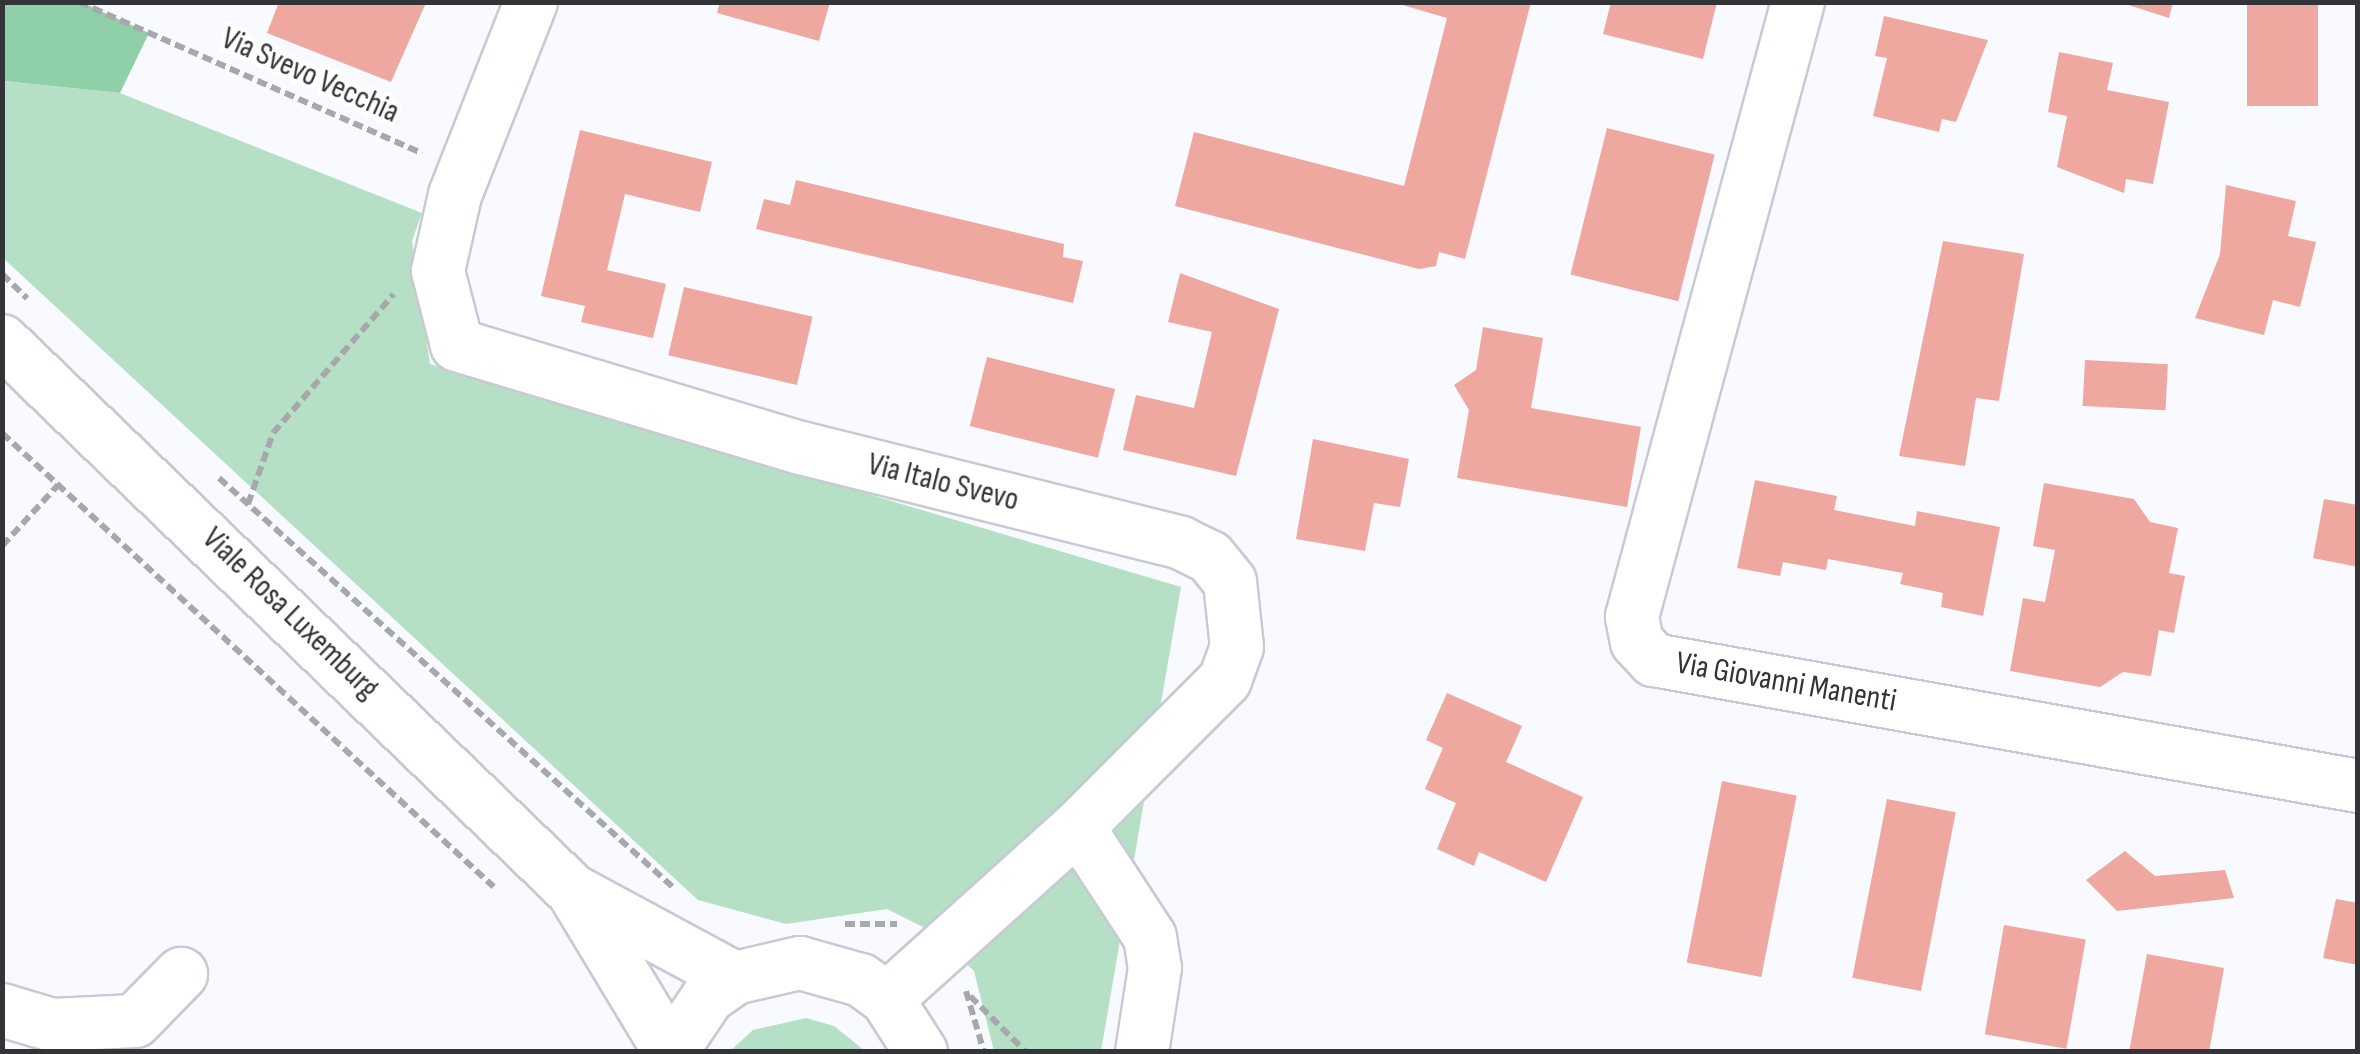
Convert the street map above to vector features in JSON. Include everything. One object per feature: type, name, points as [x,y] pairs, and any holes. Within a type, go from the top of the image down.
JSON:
[{"type":"street","name":"Via Italo Svevo","points":[[530,2],[464,172],[438,271],[457,345],[1210,557],[1238,612],[1225,680],[1078,827]]},
{"type":"street","name":"Via Giovanni Manenti","points":[[1798,2],[1632,617],[1637,642],[1654,660],[2358,786]]},
{"type":"street","name":"Viale Rosa Luxemburg","points":[[23,327],[573,891],[671,1052],[708,997],[735,978],[800,963],[846,974],[886,999],[921,1052]]},
{"type":"street","points":[[886,999],[1078,827],[1150,937],[1155,968],[1142,1052]]},
{"type":"street","name":"Viale Rosa Luxemburg","points":[[573,891],[735,978]]},
{"type":"street","points":[[2,1010],[52,1025],[135,1021],[181,974]]},
{"type":"path","name":"Via Svevo Vecchia","points":[[79,2],[464,172]]},
{"type":"path","points":[[2,274],[23,327]]},
{"type":"path","points":[[248,504],[274,433],[399,282]]},
{"type":"path","points":[[2,433],[501,894]]},
{"type":"path","points":[[208,467],[682,895]]},
{"type":"path","points":[[2,546],[58,485]]},
{"type":"path","points":[[824,930],[859,920],[909,932]]},
{"type":"path","points":[[958,978],[970,996],[1026,1052]]},
{"type":"path","points":[[970,996],[984,1052]]},
{"type":"green space","points":[[2,3],[83,3],[149,33],[120,93],[3,81]]},
{"type":"green space","points":[[2,81],[120,93],[422,213],[412,241],[430,364],[1181,587],[1101,1051],[994,1051],[974,971],[931,931],[887,909],[786,924],[698,900],[3,258]]},
{"type":"green space","points":[[806,1018],[834,1026],[865,1051],[730,1051],[753,1030]]},
{"type":"building","points":[[279,2],[425,5],[391,82],[267,33]]},
{"type":"building","points":[[720,2],[830,2],[819,41],[717,13]]},
{"type":"building","points":[[1392,2],[1531,2],[1465,259],[1439,252],[1436,266],[1419,269],[1175,206],[1194,132],[1404,186],[1447,18]]},
{"type":"building","points":[[1611,2],[1717,2],[1703,59],[1603,34]]},
{"type":"building","points":[[2119,2],[2173,2],[2169,18]]},
{"type":"building","points":[[2247,2],[2318,2],[2318,106],[2247,106]]},
{"type":"building","points":[[1884,16],[1988,40],[1956,122],[1942,119],[1939,132],[1873,116],[1887,58],[1875,56]]},
{"type":"building","points":[[2059,52],[2113,63],[2107,90],[2169,102],[2153,184],[2126,179],[2124,193],[2057,167],[2067,116],[2048,112]]},
{"type":"building","points":[[1607,128],[1715,155],[1678,301],[1570,275]]},
{"type":"building","points":[[580,130],[712,162],[700,212],[625,194],[607,270],[666,284],[653,338],[581,322],[585,306],[541,296]]},
{"type":"building","points":[[796,180],[1064,244],[1063,257],[1083,261],[1073,303],[756,229],[764,199],[790,205]]},
{"type":"building","points":[[2226,185],[2296,201],[2288,236],[2316,242],[2300,307],[2273,300],[2264,335],[2195,318],[2220,254]]},
{"type":"building","points":[[1943,241],[2024,254],[1999,401],[1976,398],[1965,466],[1899,456]]},
{"type":"building","points":[[1180,273],[1279,309],[1236,476],[1123,450],[1136,395],[1194,408],[1212,332],[1168,322]]},
{"type":"building","points":[[684,287],[813,317],[797,385],[668,355]]},
{"type":"building","points":[[1483,327],[1543,338],[1531,408],[1641,427],[1627,507],[1457,478],[1469,410],[1454,385],[1476,370]]},
{"type":"building","points":[[987,357],[1115,389],[1098,458],[970,426]]},
{"type":"building","points":[[2085,360],[2168,364],[2165,410],[2083,406]]},
{"type":"building","points":[[1313,439],[1409,459],[1400,507],[1374,503],[1365,551],[1296,539]]},
{"type":"building","points":[[1755,480],[1837,496],[1834,510],[1915,526],[1917,511],[2000,527],[1983,616],[1941,607],[1943,593],[1900,584],[1903,573],[1828,559],[1826,570],[1783,562],[1780,576],[1737,568]]},
{"type":"building","points":[[2044,483],[2134,499],[2150,522],[2178,528],[2169,573],[2185,576],[2174,633],[2159,630],[2151,676],[2123,672],[2100,687],[2010,671],[2023,598],[2045,602],[2055,550],[2033,546]]},
{"type":"building","points":[[2324,499],[2358,505],[2358,567],[2313,558]]},
{"type":"building","points":[[1447,693],[1522,726],[1506,762],[1583,797],[1546,882],[1479,852],[1474,866],[1437,849],[1456,803],[1425,789],[1443,748],[1426,740]]},
{"type":"building","points":[[1722,781],[1797,796],[1761,977],[1687,963]]},
{"type":"building","points":[[1887,799],[1956,812],[1921,991],[1852,978]]},
{"type":"building","points":[[2125,851],[2155,876],[2225,870],[2234,898],[2117,911],[2086,880]]},
{"type":"building","points":[[2336,899],[2358,903],[2358,965],[2323,958]]},
{"type":"building","points":[[2004,925],[2086,939],[2066,1049],[1985,1034]]},
{"type":"building","points":[[2147,954],[2224,968],[2209,1052],[2129,1052]]}]
